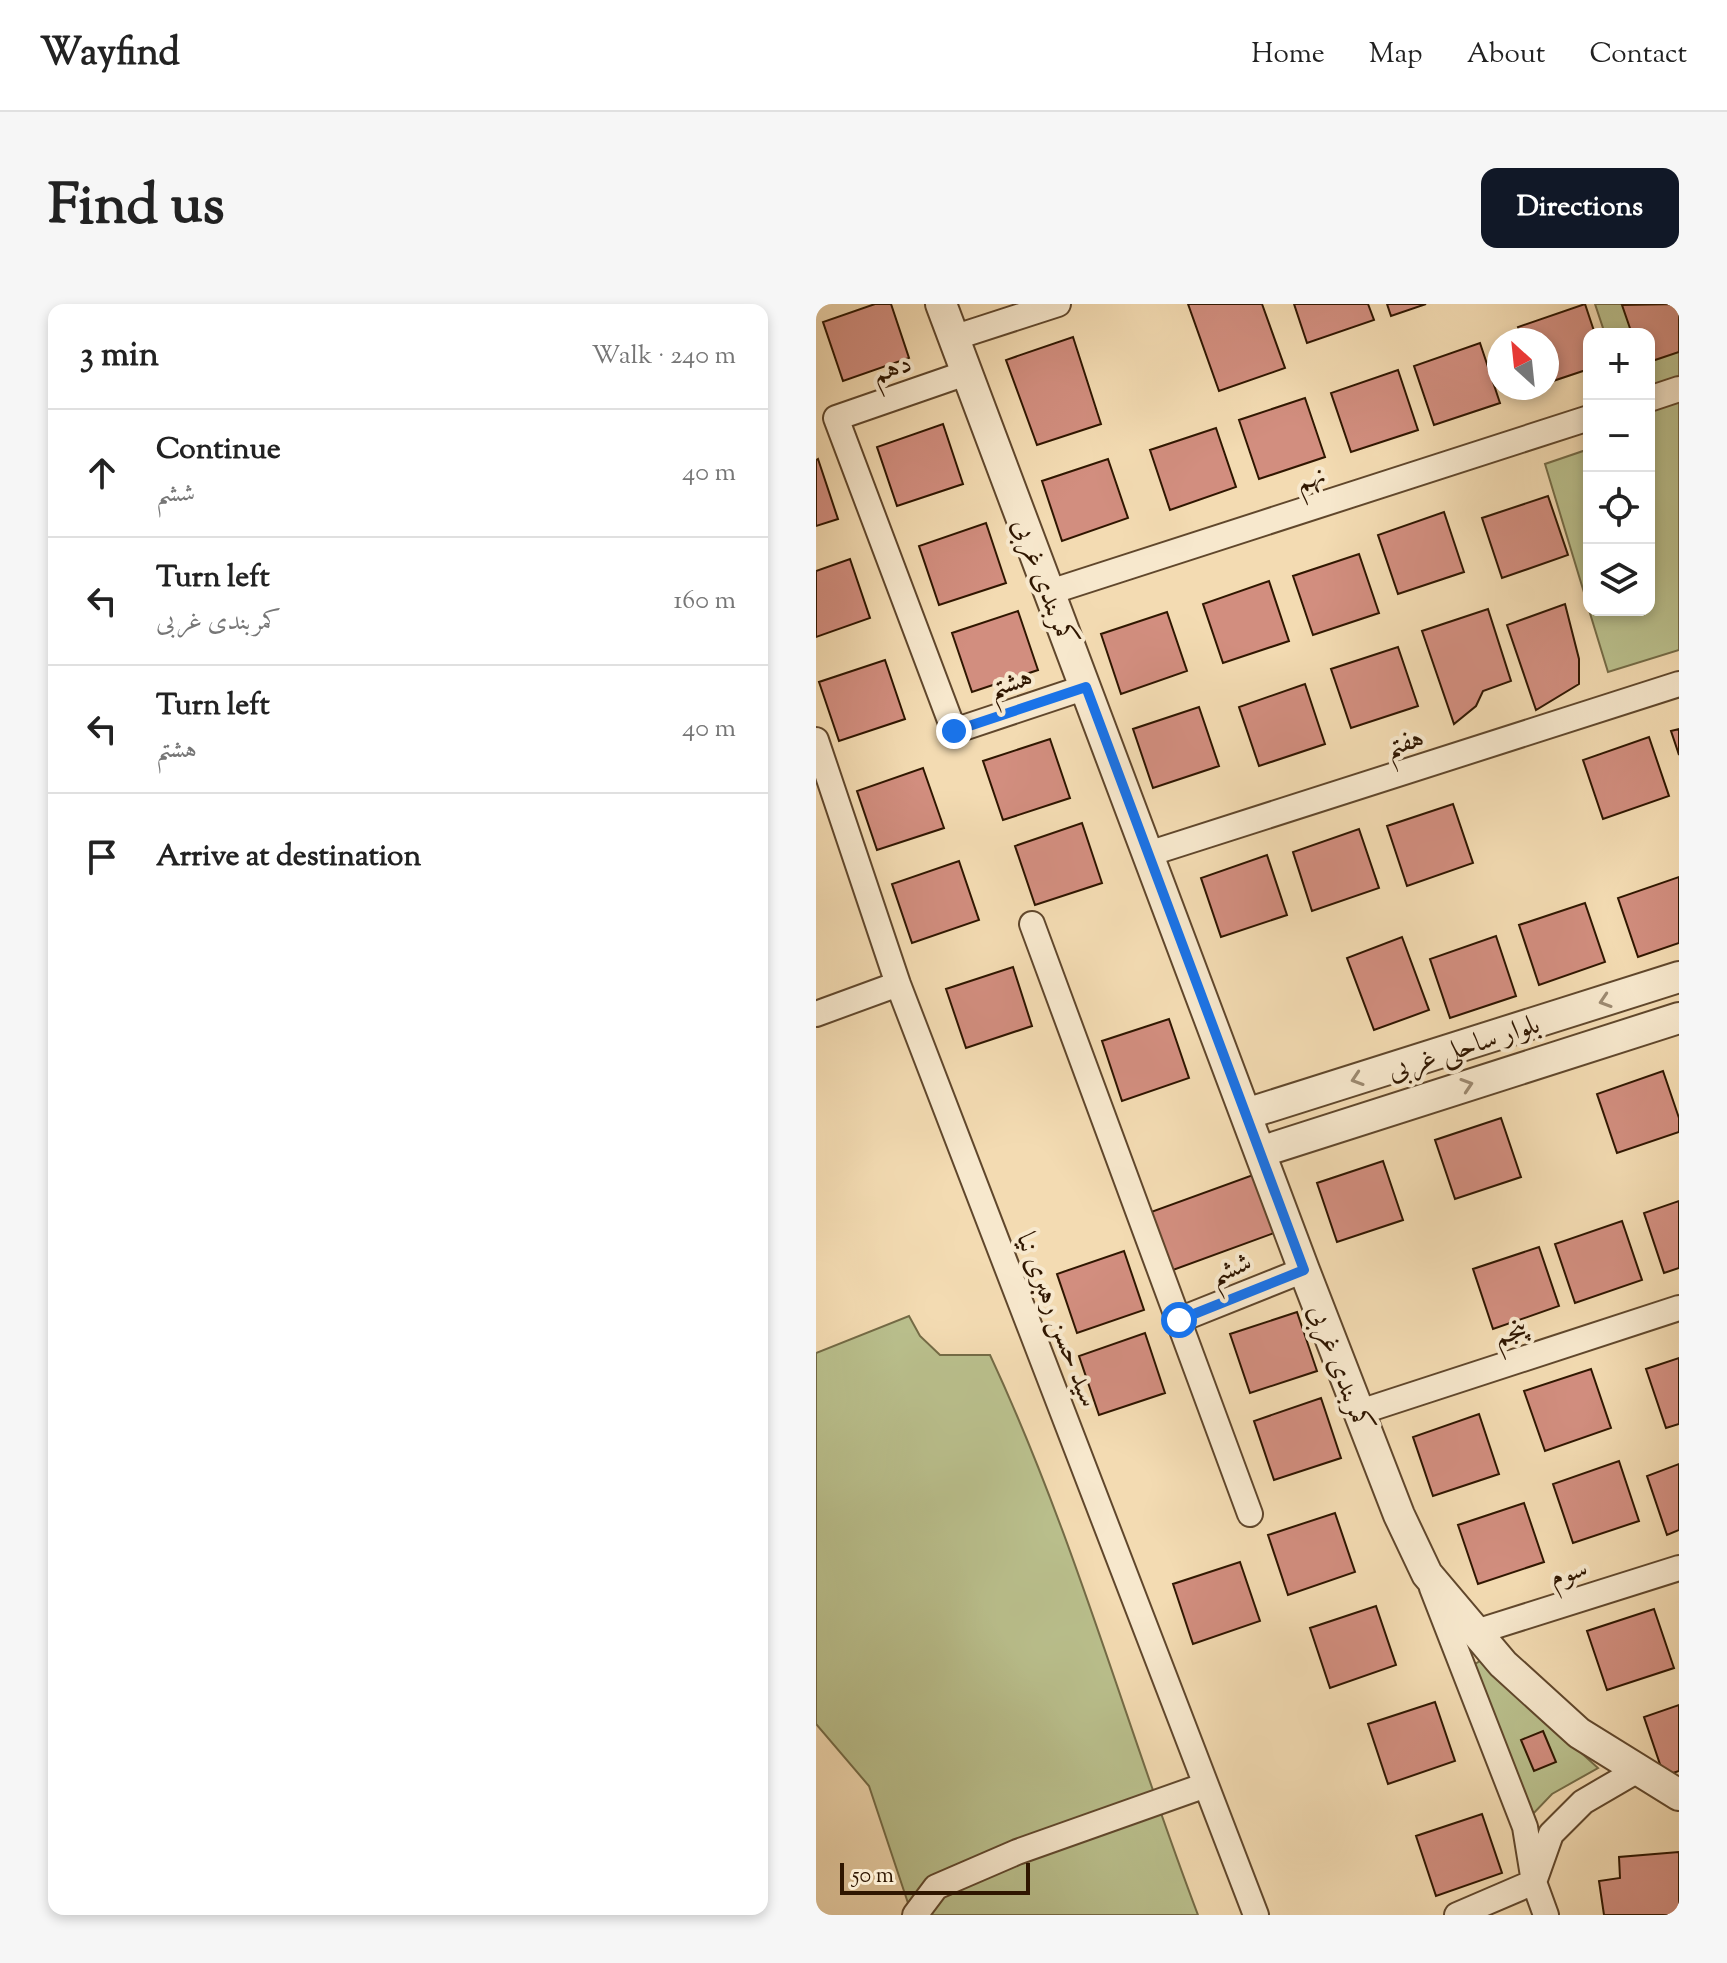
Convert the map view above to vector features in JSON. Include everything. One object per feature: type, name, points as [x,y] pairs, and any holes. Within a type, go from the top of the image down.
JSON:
[{"type":"street","name":"کمربندی غربی","points":[[941,304],[1304,1270],[1399,1515],[1427,1574],[1503,1664],[1579,1733],[1679,1795]]},
{"type":"street","points":[[953,338],[1058,304]]},
{"type":"street","name":"دهم","points":[[954,731],[836,418],[966,373]]},
{"type":"street","points":[[1655,397],[1679,389]]},
{"type":"street","name":"نهم","points":[[1050,592],[1583,420]]},
{"type":"street","name":"هفتم","points":[[1148,854],[1679,684]]},
{"type":"street","name":"هشتم","points":[[954,731],[1086,687]]},
{"type":"street","name":"سید حسن رهبری نیا","points":[[816,740],[898,984],[1256,1915]]},
{"type":"street","points":[[1032,924],[1250,1514]]},
{"type":"street","name":"بلوار ساحلی غربی","points":[[1246,1114],[1679,977]]},
{"type":"street","points":[[816,1014],[898,984]]},
{"type":"street","name":"بلوار ساحلی غربی","points":[[1260,1152],[1679,1018]]},
{"type":"street","name":"ششم","points":[[1179,1320],[1304,1270]]},
{"type":"street","name":"پنجم","points":[[1360,1412],[1679,1308]]},
{"type":"street","name":"سوم","points":[[1476,1632],[1679,1568]]},
{"type":"street","points":[[1427,1574],[1525,1827],[1534,1882],[1546,1915]]},
{"type":"street","points":[[1457,1915],[1534,1882],[1551,1834],[1583,1802],[1638,1770]]},
{"type":"street","points":[[915,1915],[936,1887],[1017,1852],[1206,1785]]},
{"type":"green space","points":[[1595,304],[1679,304],[1679,378],[1655,387],[1655,328],[1603,328]]},
{"type":"green space","points":[[1679,401],[1679,650],[1608,672],[1591,616],[1655,616],[1655,409]]},
{"type":"green space","points":[[1583,451],[1583,589],[1545,464]]},
{"type":"green space","points":[[909,1316],[920,1336],[940,1355],[990,1355],[1074,1562],[1198,1915],[912,1915],[869,1786],[816,1724],[816,1353]]},
{"type":"green space","points":[[1480,1661],[1598,1768],[1552,1794],[1531,1816],[1472,1666]]},
{"type":"building","points":[[875,304],[891,304],[909,358],[843,381],[823,322]]},
{"type":"building","points":[[1188,304],[1262,304],[1285,368],[1219,391]]},
{"type":"building","points":[[1294,304],[1368,304],[1374,320],[1307,343]]},
{"type":"building","points":[[1387,304],[1426,304],[1391,316]]},
{"type":"building","points":[[1585,304],[1593,328],[1583,328],[1583,371],[1559,379],[1559,328],[1518,327]]},
{"type":"building","points":[[1679,304],[1679,352],[1655,360],[1655,328],[1630,328],[1622,305]]},
{"type":"building","points":[[1073,337],[1101,424],[1037,445],[1006,360]]},
{"type":"building","points":[[1480,343],[1487,364],[1487,400],[1499,400],[1500,403],[1434,425],[1414,366]]},
{"type":"building","points":[[1398,370],[1418,430],[1351,452],[1331,393]]},
{"type":"building","points":[[1305,398],[1325,457],[1259,479],[1239,420]]},
{"type":"building","points":[[943,424],[963,484],[897,506],[877,447]]},
{"type":"building","points":[[1216,428],[1236,487],[1170,510],[1150,450]]},
{"type":"building","points":[[1108,459],[1128,518],[1062,541],[1042,481]]},
{"type":"building","points":[[816,460],[838,519],[816,526]]},
{"type":"building","points":[[1548,496],[1568,555],[1502,578],[1482,518]]},
{"type":"building","points":[[1444,512],[1464,572],[1398,594],[1378,535]]},
{"type":"building","points":[[986,523],[1006,583],[939,605],[919,546]]},
{"type":"building","points":[[1359,554],[1379,613],[1313,635],[1293,576]]},
{"type":"building","points":[[850,559],[870,618],[816,637],[816,571]]},
{"type":"building","points":[[1269,581],[1289,641],[1223,663],[1203,604]]},
{"type":"building","points":[[1565,604],[1579,659],[1579,684],[1536,710],[1507,625]]},
{"type":"building","points":[[1488,609],[1511,681],[1483,691],[1476,706],[1454,724],[1422,631]]},
{"type":"building","points":[[1018,611],[1038,670],[972,692],[952,633]]},
{"type":"building","points":[[1167,612],[1187,671],[1121,694],[1101,634]]},
{"type":"building","points":[[1398,647],[1418,706],[1351,728],[1331,669]]},
{"type":"building","points":[[885,660],[905,719],[839,741],[819,682]]},
{"type":"building","points":[[1305,684],[1325,744],[1259,766],[1239,707]]},
{"type":"building","points":[[1199,707],[1219,766],[1153,788],[1133,729]]},
{"type":"building","points":[[1679,729],[1679,755],[1671,731]]},
{"type":"building","points":[[1649,737],[1669,796],[1603,819],[1583,760]]},
{"type":"building","points":[[1050,739],[1070,798],[1003,820],[983,761]]},
{"type":"building","points":[[923,768],[944,828],[877,850],[857,791]]},
{"type":"building","points":[[1453,804],[1473,863],[1407,886],[1387,826]]},
{"type":"building","points":[[1082,823],[1102,883],[1035,905],[1015,846]]},
{"type":"building","points":[[1359,829],[1379,888],[1312,911],[1293,852]]},
{"type":"building","points":[[1267,855],[1287,915],[1221,937],[1201,878]]},
{"type":"building","points":[[959,861],[979,920],[912,943],[892,884]]},
{"type":"building","points":[[1679,877],[1679,943],[1638,957],[1618,898]]},
{"type":"building","points":[[1585,903],[1605,962],[1539,985],[1519,925]]},
{"type":"building","points":[[1496,936],[1516,996],[1450,1018],[1430,959]]},
{"type":"building","points":[[1402,937],[1429,1010],[1374,1030],[1347,958]]},
{"type":"building","points":[[1013,967],[1032,1026],[966,1048],[946,989]]},
{"type":"building","points":[[1169,1019],[1189,1078],[1122,1101],[1102,1041]]},
{"type":"building","points":[[1663,1071],[1679,1118],[1679,1132],[1617,1153],[1597,1094]]},
{"type":"building","points":[[1501,1118],[1521,1177],[1455,1199],[1435,1140]]},
{"type":"building","points":[[1383,1161],[1403,1220],[1337,1242],[1317,1183]]},
{"type":"building","points":[[1253,1175],[1274,1233],[1173,1270],[1151,1212]]},
{"type":"building","points":[[1679,1201],[1679,1268],[1664,1273],[1644,1213]]},
{"type":"building","points":[[1622,1221],[1642,1280],[1575,1303],[1555,1244]]},
{"type":"building","points":[[1539,1247],[1559,1306],[1493,1329],[1473,1269]]},
{"type":"building","points":[[1124,1251],[1144,1310],[1077,1333],[1057,1274]]},
{"type":"building","points":[[1297,1312],[1317,1371],[1250,1393],[1230,1334]]},
{"type":"building","points":[[1145,1333],[1165,1393],[1099,1415],[1079,1356]]},
{"type":"building","points":[[1679,1358],[1679,1424],[1666,1428],[1646,1369]]},
{"type":"building","points":[[1591,1369],[1611,1428],[1545,1451],[1524,1391]]},
{"type":"building","points":[[1321,1398],[1341,1458],[1274,1480],[1254,1421]]},
{"type":"building","points":[[1479,1414],[1499,1474],[1433,1496],[1413,1437]]},
{"type":"building","points":[[1619,1461],[1639,1521],[1573,1543],[1553,1484]]},
{"type":"building","points":[[1679,1464],[1679,1530],[1667,1535],[1647,1476]]},
{"type":"building","points":[[1524,1503],[1544,1562],[1478,1584],[1458,1525]]},
{"type":"building","points":[[1335,1513],[1355,1572],[1288,1595],[1268,1535]]},
{"type":"building","points":[[1240,1562],[1260,1621],[1193,1644],[1173,1584]]},
{"type":"building","points":[[1376,1606],[1396,1665],[1330,1688],[1310,1628]]},
{"type":"building","points":[[1654,1609],[1674,1668],[1607,1690],[1587,1631]]},
{"type":"building","points":[[1435,1702],[1455,1761],[1388,1784],[1368,1724]]},
{"type":"building","points":[[1679,1705],[1679,1771],[1664,1776],[1644,1717]]},
{"type":"building","points":[[1543,1731],[1556,1762],[1534,1771],[1521,1740]]},
{"type":"building","points":[[1482,1814],[1502,1873],[1436,1896],[1416,1836]]},
{"type":"building","points":[[1679,1852],[1679,1915],[1604,1915],[1599,1881],[1620,1878],[1619,1857]]},
{"type":"route","points":[[954,731],[1086,687],[1304,1270],[1179,1320]]}]
